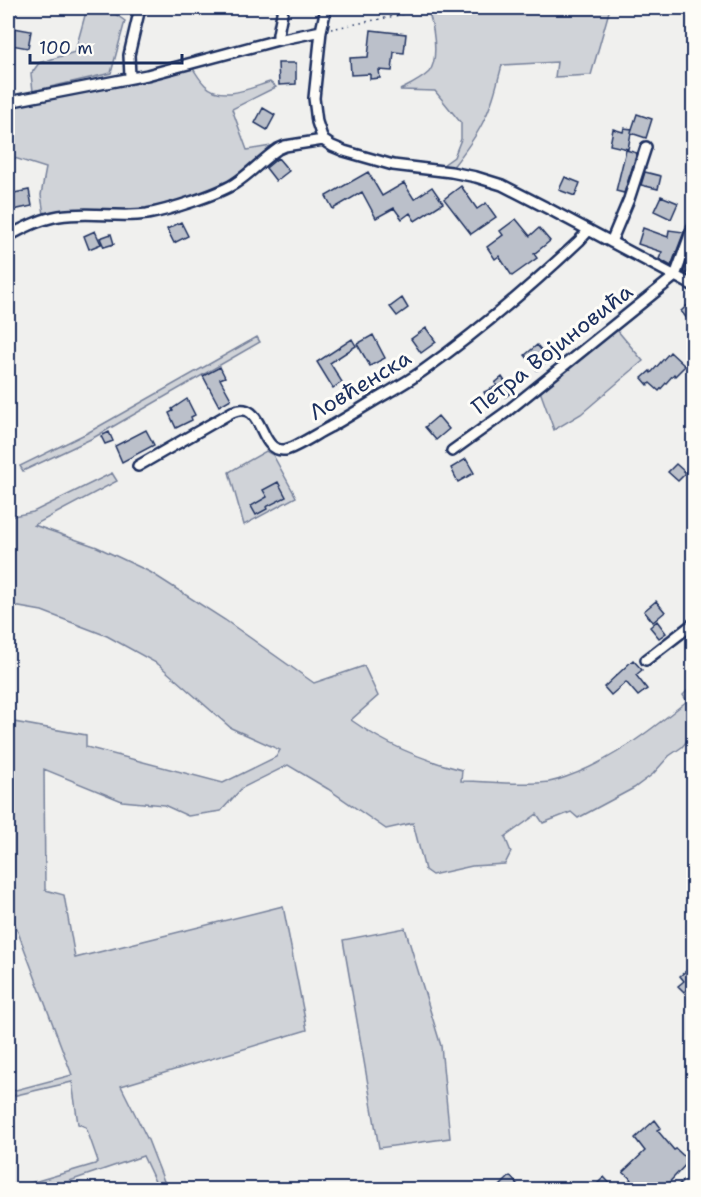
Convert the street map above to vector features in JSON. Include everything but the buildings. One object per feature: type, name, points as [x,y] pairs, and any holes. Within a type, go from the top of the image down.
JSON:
[{"type":"main road","points":[[685,1190],[693,1181]]},
{"type":"street","points":[[8,18],[10,8]]},
{"type":"street","points":[[130,77],[129,55],[140,8]]},
{"type":"street","points":[[278,40],[283,8]]},
{"type":"street","points":[[8,236],[34,223],[61,216],[135,215],[165,209],[233,185],[278,149],[323,140],[317,122],[314,98],[326,8]]},
{"type":"street","points":[[8,102],[147,75],[278,40],[321,32]]},
{"type":"street","name":"Петра Војиновића","points":[[323,140],[344,151],[393,165],[451,172],[502,185],[693,286]]},
{"type":"street","points":[[611,242],[646,147]]},
{"type":"street","points":[[675,276],[693,224]]},
{"type":"street","name":"Ловћенска","points":[[138,466],[241,409],[253,415],[267,440],[276,448],[284,450],[295,446],[422,372],[516,299],[589,230]]},
{"type":"street","name":"Петра Војиновића","points":[[452,451],[505,413],[675,276]]},
{"type":"street","points":[[646,660],[693,623]]},
{"type":"path","points":[[321,32],[434,8]]},
{"type":"shaded area","points":[[87,8],[114,8],[114,13],[125,21],[111,73],[33,91],[31,74],[39,63],[75,52]]},
{"type":"shaded area","points":[[427,8],[610,8],[591,75],[555,77],[557,62],[502,65],[486,117],[452,168],[443,165],[454,157],[461,139],[461,123],[435,91],[400,90],[429,72],[432,66],[435,50]]},
{"type":"shaded area","points":[[191,65],[205,85],[220,93],[236,92],[270,82],[276,87],[232,109],[247,150],[277,145],[258,158],[242,174],[220,187],[189,199],[157,208],[44,214],[41,195],[46,168],[8,156],[8,107],[56,98]]},
{"type":"shaded area","points":[[617,330],[643,361],[581,414],[554,430],[540,391]]},
{"type":"shaded area","points":[[257,337],[260,342],[93,438],[23,471],[20,466],[89,432]]},
{"type":"shaded area","points":[[266,451],[273,455],[296,497],[244,525],[229,472]]},
{"type":"shaded area","points":[[112,473],[117,481],[34,525],[97,547],[150,572],[225,620],[314,683],[364,666],[378,696],[351,720],[377,737],[404,750],[462,770],[461,781],[538,783],[556,781],[582,771],[614,754],[659,723],[687,701],[683,695],[693,685],[693,734],[653,774],[634,788],[578,818],[571,812],[543,823],[537,814],[505,837],[511,852],[505,864],[472,866],[432,875],[425,870],[413,823],[386,829],[288,765],[242,788],[221,811],[188,816],[164,805],[122,801],[44,769],[45,890],[64,895],[75,958],[283,906],[307,1030],[121,1086],[148,1140],[167,1189],[156,1189],[157,1186],[143,1156],[46,1189],[10,1189],[95,1164],[98,1161],[86,1127],[78,1124],[72,1082],[8,1097],[8,1092],[72,1075],[10,911],[8,912],[8,721],[86,735],[86,747],[223,783],[276,757],[280,750],[231,728],[158,664],[107,636],[42,611],[8,605],[8,517],[33,512]]},
{"type":"shaded area","points":[[405,928],[441,1046],[450,1138],[379,1148],[343,940]]}]
